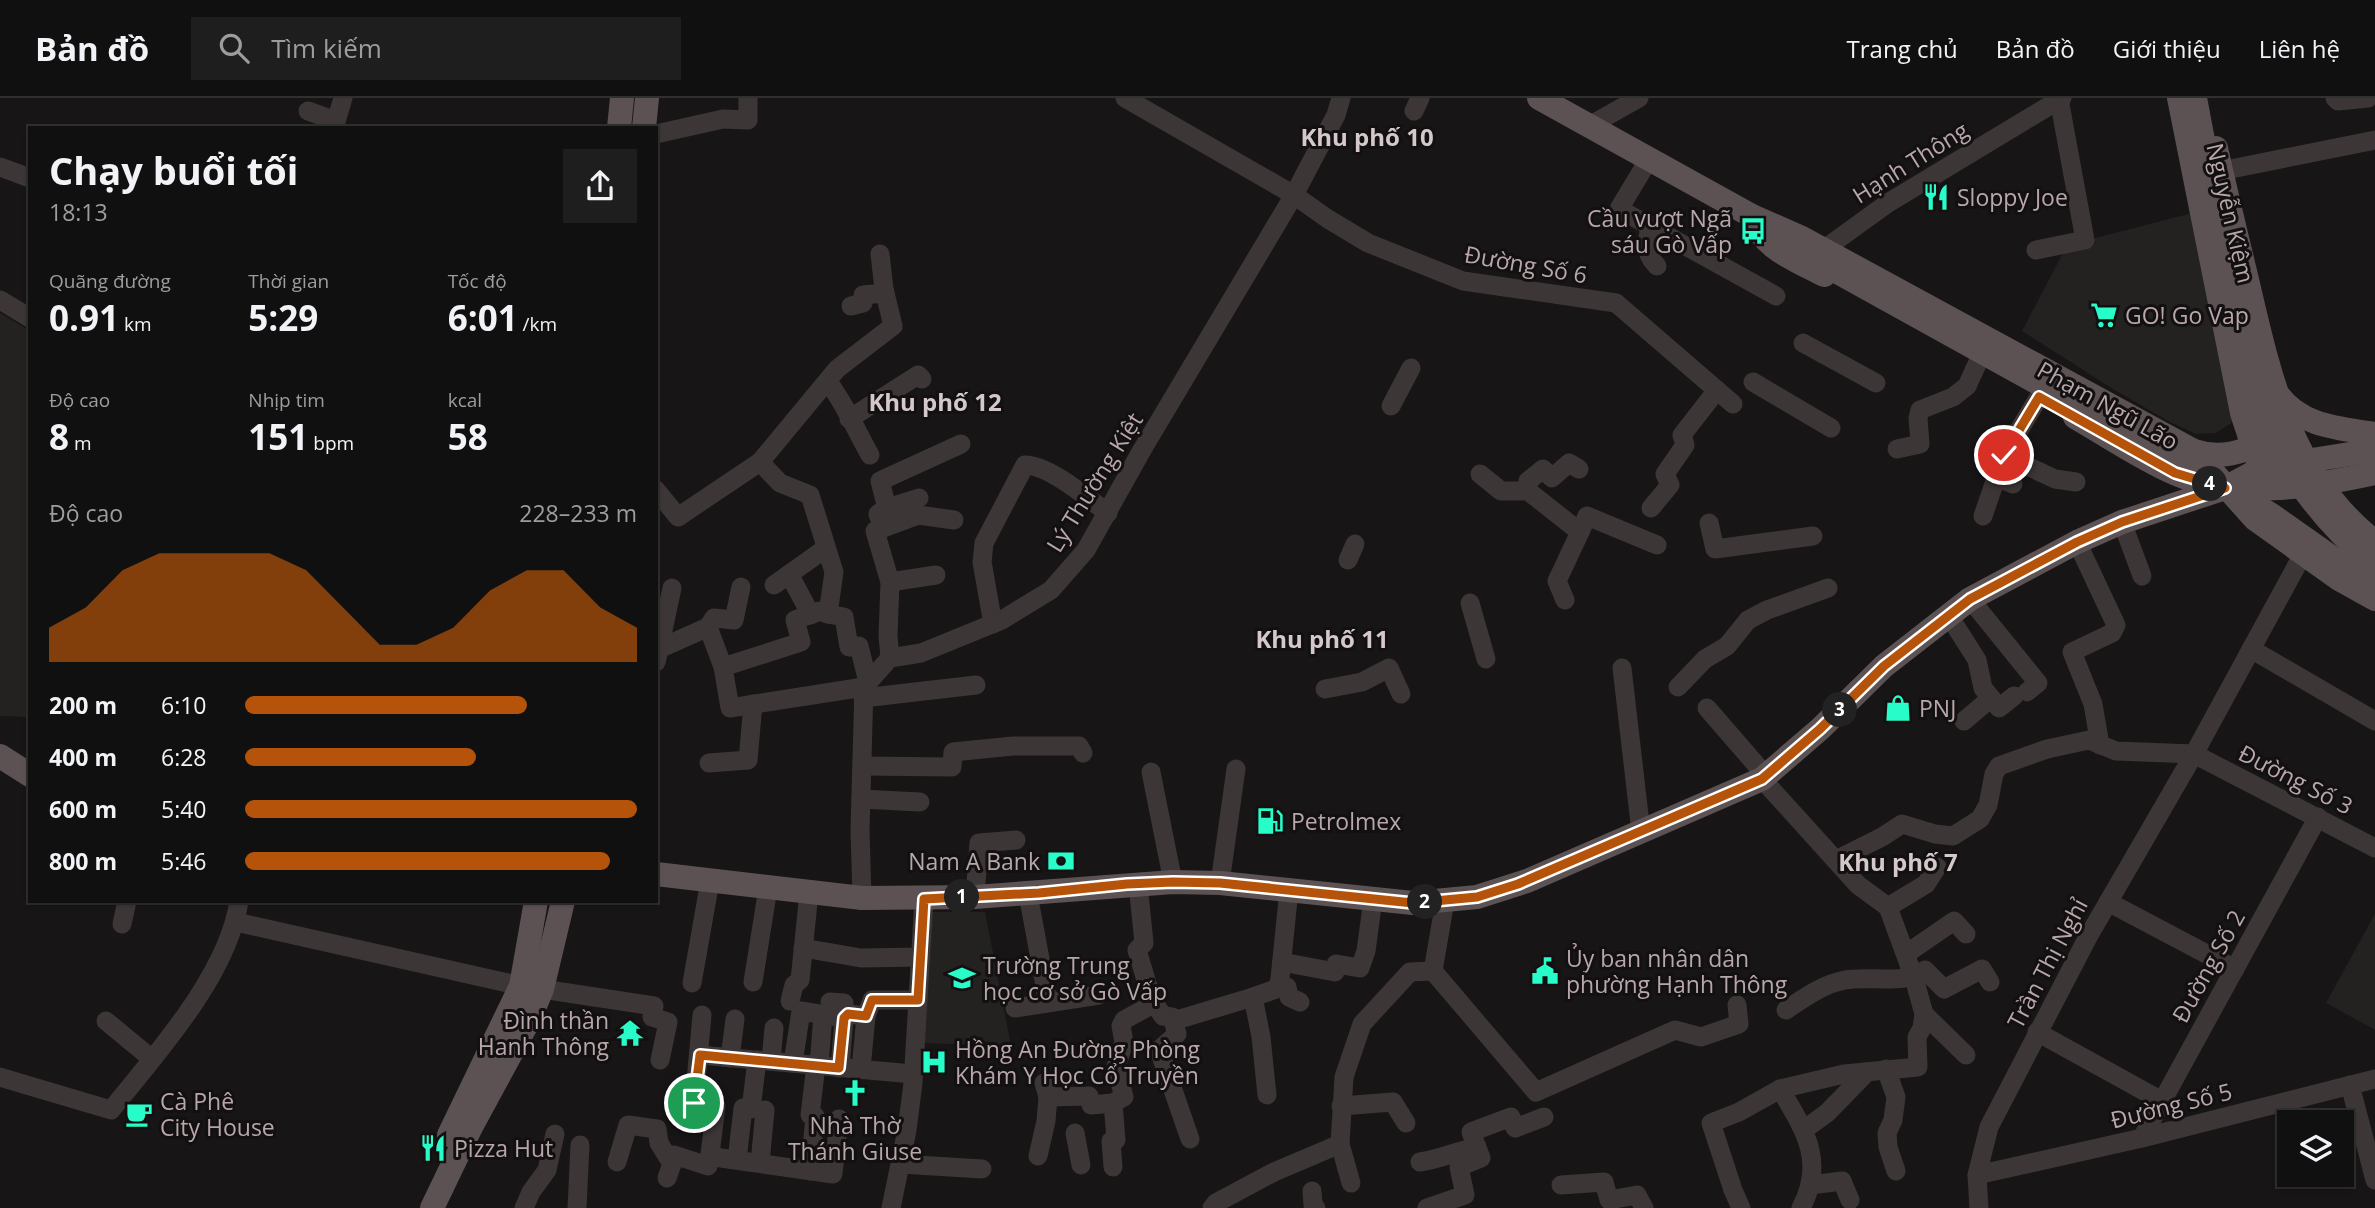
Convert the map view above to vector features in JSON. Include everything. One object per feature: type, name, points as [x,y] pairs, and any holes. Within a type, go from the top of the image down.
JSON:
[{"type":"main road","points":[[620,126],[622,98]]},
{"type":"main road","points":[[644,126],[647,98]]},
{"type":"main road","name":"Phạm Ngũ Lão","points":[[1539,98],[1752,216],[1778,237],[1814,252],[2194,451],[2225,488]]},
{"type":"main road","name":"Nguyễn Kiệm","points":[[2179,98],[2242,413],[2260,468]]},
{"type":"main road","points":[[2195,98],[2245,363],[2264,417],[2283,456],[2309,496],[2343,536],[2375,564]]},
{"type":"main road","name":"Nguyễn Kiệm","points":[[2206,98],[2273,388],[2282,412],[2314,472],[2339,505],[2372,540]]},
{"type":"main road","name":"Phạm Ngũ Lão","points":[[1752,216],[1761,236],[1777,250],[2175,473],[2225,488]]},
{"type":"main road","points":[[1814,252],[2228,488],[2273,516],[2375,588]]},
{"type":"main road","points":[[2273,388],[2288,407],[2307,420],[2375,434]]},
{"type":"main road","points":[[658,874],[862,898],[975,897],[1173,882],[1220,883],[1413,903],[1477,897],[1518,884],[1764,778],[1820,729],[1884,666],[1970,599],[2077,542],[2122,522],[2225,488],[2260,468],[2281,425],[2282,412]]},
{"type":"main road","points":[[2314,472],[2375,450]]},
{"type":"main road","points":[[2194,451],[2216,456],[2238,452],[2260,468],[2375,473]]},
{"type":"main road","points":[[2225,488],[2256,519],[2303,554],[2339,579],[2375,599]]},
{"type":"main road","points":[[2303,554],[2339,505]]},
{"type":"main road","points":[[2339,579],[2372,540]]},
{"type":"main road","points":[[0,755],[28,774]]},
{"type":"main road","points":[[0,771],[28,788]]},
{"type":"main road","points":[[432,1208],[529,1020],[536,903]]},
{"type":"main road","points":[[414,1208],[531,987],[562,903]]},
{"type":"street","points":[[308,111],[335,123],[343,98]]},
{"type":"street","points":[[658,134],[723,120],[748,120],[748,98]]},
{"type":"street","name":"Đường Số 6","points":[[1125,98],[1294,195],[1368,243],[1463,281],[1616,303],[1733,404]]},
{"type":"street","name":"Lý Thường Kiệt","points":[[890,659],[921,653],[993,624],[1051,590],[1086,550],[1227,305],[1294,195],[1336,114],[1341,98]]},
{"type":"street","points":[[1589,126],[1639,98]]},
{"type":"street","points":[[2335,98],[2338,101],[2368,98]]},
{"type":"street","points":[[2036,250],[2085,240],[2061,99]]},
{"type":"street","name":"Hạnh Thông","points":[[1814,252],[1888,203],[2061,99]]},
{"type":"street","points":[[2221,171],[2375,141]]},
{"type":"street","points":[[1648,159],[1619,209],[1776,296]]},
{"type":"street","points":[[0,167],[28,177]]},
{"type":"street","points":[[1651,225],[1646,243],[1649,258],[1657,266]]},
{"type":"street","points":[[658,492],[678,517],[760,462],[837,369],[893,326],[880,254]]},
{"type":"street","points":[[851,306],[863,303],[863,295],[885,293]]},
{"type":"street","points":[[0,300],[28,317]]},
{"type":"street","points":[[1803,343],[1876,383]]},
{"type":"street","points":[[1897,449],[1920,444],[1920,410],[1953,397],[1967,386],[1978,362]]},
{"type":"street","points":[[1391,406],[1411,368]]},
{"type":"street","points":[[849,419],[918,375],[922,379]]},
{"type":"street","points":[[828,382],[839,395],[849,419],[870,455]]},
{"type":"street","points":[[1753,382],[1831,428]]},
{"type":"street","points":[[1651,508],[1670,485],[1665,474],[1685,445],[1682,435],[1717,390]]},
{"type":"street","points":[[1983,516],[2005,480],[2004,455],[2039,397]]},
{"type":"street","points":[[887,508],[880,481],[961,444]]},
{"type":"street","points":[[2004,455],[2055,479],[2076,482]]},
{"type":"street","points":[[760,462],[780,483],[810,495],[834,572],[819,614]]},
{"type":"street","points":[[1528,491],[1528,481],[1543,469],[1552,478],[1569,463],[1579,469]]},
{"type":"street","points":[[993,624],[982,562],[984,543],[1025,465],[1035,465],[1108,513]]},
{"type":"street","points":[[1480,474],[1501,491],[1528,491],[1580,532]]},
{"type":"street","points":[[883,528],[878,514],[887,508],[919,498]]},
{"type":"street","points":[[865,689],[890,659],[890,582],[875,531],[918,515],[954,520]]},
{"type":"street","points":[[1565,600],[1557,581],[1587,516],[1657,545]]},
{"type":"street","points":[[2122,522],[2142,576]]},
{"type":"street","points":[[1709,523],[1715,549],[1813,536]]},
{"type":"street","points":[[2077,542],[2116,625],[2112,632],[2072,652],[2092,704],[2100,745]]},
{"type":"street","points":[[819,614],[782,580],[826,548]]},
{"type":"street","points":[[2303,554],[2251,649],[2375,721]]},
{"type":"street","points":[[890,582],[936,575]]},
{"type":"street","points":[[658,656],[708,627],[714,618],[734,620],[741,587]]},
{"type":"street","points":[[658,656],[671,588]]},
{"type":"street","points":[[1678,687],[1705,660],[1727,646],[1748,620],[1767,610],[1828,588]]},
{"type":"street","points":[[1949,615],[1977,660],[1983,688],[1999,708],[2038,683],[1970,599]]},
{"type":"street","points":[[1470,603],[1486,659]]},
{"type":"street","points":[[723,667],[801,642],[795,620],[819,614],[844,617],[849,647],[859,646],[865,689],[861,799],[862,898]]},
{"type":"street","points":[[708,627],[723,667],[730,708],[865,689],[976,685]]},
{"type":"street","name":"Trần Thị Nghỉ","points":[[1979,1208],[1977,1175],[1989,1127],[2108,902],[2251,649]]},
{"type":"street","points":[[1325,689],[1362,682],[1389,667],[1401,694]]},
{"type":"street","points":[[1622,668],[1641,832]]},
{"type":"street","points":[[1964,721],[1991,698]]},
{"type":"street","points":[[709,763],[748,760],[753,704]]},
{"type":"street","points":[[1707,708],[1858,885],[1888,907],[1924,1014],[1922,1028],[1917,1037],[1918,1066],[1844,1074],[1780,1089],[1739,1112],[1711,1123],[1741,1208]]},
{"type":"street","points":[[1836,860],[1882,838],[1902,824],[1935,834],[1953,836],[1980,819],[1988,805],[1994,774],[1999,766],[2047,749],[2089,740],[2116,751],[2194,754]]},
{"type":"street","points":[[863,766],[953,767],[953,752],[1013,746],[1079,746],[1083,753]]},
{"type":"street","name":"Đường Số 3","points":[[2194,754],[2375,848]]},
{"type":"street","points":[[1220,883],[1236,769]]},
{"type":"street","points":[[1151,772],[1173,882]]},
{"type":"street","points":[[861,799],[920,802]]},
{"type":"street","name":"Đường Số 2","points":[[2142,1138],[2318,817]]},
{"type":"street","points":[[975,897],[979,844],[1016,840]]},
{"type":"street","points":[[1888,907],[1926,884],[1937,867]]},
{"type":"street","points":[[692,983],[710,881]]},
{"type":"street","points":[[1138,884],[1144,943],[1137,950],[1154,1003],[1163,1016],[1172,1017],[1177,1034],[1160,1050],[1190,1139]]},
{"type":"street","points":[[753,982],[768,888]]},
{"type":"street","points":[[1173,1021],[1279,988],[1289,890]]},
{"type":"street","points":[[793,1063],[794,985],[800,980],[809,893]]},
{"type":"street","points":[[1028,894],[1048,1002]]},
{"type":"street","points":[[891,1208],[901,1164],[913,1074],[924,899]]},
{"type":"street","points":[[1282,962],[1335,972],[1336,964],[1360,968],[1366,951],[1373,899]]},
{"type":"street","points":[[1433,971],[1445,901]]},
{"type":"street","points":[[2108,902],[2235,969]]},
{"type":"street","points":[[122,924],[127,903]]},
{"type":"street","points":[[0,1077],[111,1110],[170,1038],[214,970],[236,922],[239,903]]},
{"type":"street","points":[[1906,954],[1954,921],[1966,934]]},
{"type":"street","points":[[236,922],[531,987],[654,1006],[652,1017],[668,1022],[660,1060]]},
{"type":"street","points":[[803,948],[862,958],[920,957]]},
{"type":"street","points":[[1786,1010],[1824,986],[1845,980],[1914,978],[1925,970],[1944,989],[1982,969],[1990,982]]},
{"type":"street","points":[[1433,971],[1536,1092],[1675,1030],[1701,1037],[1739,1024],[1737,1004]]},
{"type":"street","points":[[1351,1183],[1340,1144],[1341,1106],[1344,1077],[1362,1024],[1410,972],[1433,971]]},
{"type":"street","points":[[1279,983],[1287,987],[1289,997],[1300,1002]]},
{"type":"street","points":[[1015,1008],[1099,995]]},
{"type":"street","points":[[1253,997],[1261,1037],[1267,1095]]},
{"type":"street","points":[[861,1069],[866,1016],[872,1000],[918,1000]]},
{"type":"street","points":[[1038,1156],[1046,1121],[1046,1090],[1089,1096],[1091,1105],[1113,1104],[1124,1097],[1116,1067],[1124,1042],[1121,1027],[1124,1020],[1154,1003]]},
{"type":"street","points":[[795,1006],[866,1016]]},
{"type":"street","points":[[810,1171],[817,1065],[835,1013]]},
{"type":"street","points":[[835,1013],[839,1068]]},
{"type":"street","points":[[1924,1014],[1966,1055]]},
{"type":"street","points":[[694,1103],[702,1015]]},
{"type":"street","points":[[730,1058],[734,1018]]},
{"type":"street","points":[[106,1021],[152,1059]]},
{"type":"street","points":[[737,1160],[774,1028]]},
{"type":"street","points":[[2037,1032],[2162,1101]]},
{"type":"street","points":[[700,1055],[913,1074]]},
{"type":"street","points":[[1805,1129],[1876,1070]]},
{"type":"street","points":[[1876,1070],[1896,1097],[1893,1120],[1887,1133],[1888,1147],[1896,1171]]},
{"type":"street","name":"Đường Số 5","points":[[1977,1175],[2142,1138],[2375,1079]]},
{"type":"street","points":[[2350,1086],[2375,1180]]},
{"type":"street","points":[[1780,1089],[1805,1129],[1812,1157],[1809,1194],[1801,1208]]},
{"type":"street","points":[[1341,1106],[1393,1102],[1406,1123]]},
{"type":"street","points":[[1113,1104],[1116,1140],[1111,1141],[1113,1167]]},
{"type":"street","points":[[709,1160],[716,1106]]},
{"type":"street","points":[[753,1109],[760,1163]]},
{"type":"street","points":[[1427,1208],[1467,1201],[1459,1167],[1481,1158],[1471,1132],[1511,1117],[1515,1128],[1544,1116]]},
{"type":"street","points":[[617,1161],[628,1125],[657,1129],[669,1171],[674,1155],[709,1160],[737,1160],[833,1174],[839,1119]]},
{"type":"street","points":[[1075,1133],[1081,1165]]},
{"type":"street","points":[[524,1208],[531,1192],[547,1170],[555,1134]]},
{"type":"street","points":[[1212,1208],[1216,1203],[1274,1172],[1340,1144]]},
{"type":"street","points":[[577,1208],[580,1145]]},
{"type":"street","points":[[1420,1162],[1437,1160],[1449,1153],[1477,1147]]},
{"type":"street","points":[[901,1164],[982,1169]]},
{"type":"street","points":[[1810,1185],[1842,1181],[1850,1200]]},
{"type":"street","points":[[1562,1185],[1604,1182],[1609,1200],[1637,1195],[1644,1208]]},
{"type":"shaded area","points":[[2200,211],[2235,415],[2231,423],[2216,433],[2196,434],[2113,389],[2022,331],[2065,249],[2076,243]]},
{"type":"shaded area","points":[[0,313],[28,330],[28,717],[0,716]]},
{"type":"shaded area","name":"Trường Trung học cơ sở Gò Vấp","points":[[930,912],[985,912],[1011,1046],[923,1043]]},
{"type":"shaded area","points":[[2375,914],[2375,1030],[2326,1003]]},
{"type":"place","name":"Sloppy Joe","points":[[1936,197]]},
{"type":"place","name":"Cầu vượt Ngã sáu Gò Vấp","points":[[1753,231]]},
{"type":"place","name":"GO! Go Vap","points":[[2104,315]]},
{"type":"place","name":"PNJ","points":[[1898,708]]},
{"type":"place","name":"Petrolmex","points":[[1270,821]]},
{"type":"place","name":"Nam A Bank","points":[[1061,861]]},
{"type":"place","name":"Ủy ban nhân dân phường Hạnh Thông","points":[[1545,971]]},
{"type":"place","name":"Trường Trung học cơ sở Gò Vấp","points":[[962,978]]},
{"type":"place","name":"Đình thần Hanh Thông","points":[[630,1033]]},
{"type":"place","name":"Hồng An Đường Phòng Khám Y Học Cổ Truyền","points":[[934,1062]]},
{"type":"place","name":"Nhà Thờ Thánh Giuse","points":[[855,1093]]},
{"type":"place","name":"Cà Phê City House","points":[[139,1114]]},
{"type":"place","name":"Pizza Hut","points":[[433,1148]]},
{"type":"district","name":"Khu phố 10","points":[[1367,136]]},
{"type":"district","name":"Khu phố 12","points":[[935,401]]},
{"type":"district","name":"Khu phố 11","points":[[1322,638]]},
{"type":"district","name":"Khu phố 7","points":[[1898,861]]},
{"type":"route","points":[[694,1103],[700,1055],[839,1068],[844,1018],[848,1014],[866,1016],[872,1000],[918,1000],[924,899],[1173,882],[1220,883],[1413,903],[1477,897],[1527,881],[1762,779],[1820,729],[1884,666],[1970,599],[2077,542],[2122,522],[2225,488],[2175,473],[2039,397],[2004,455]]}]
